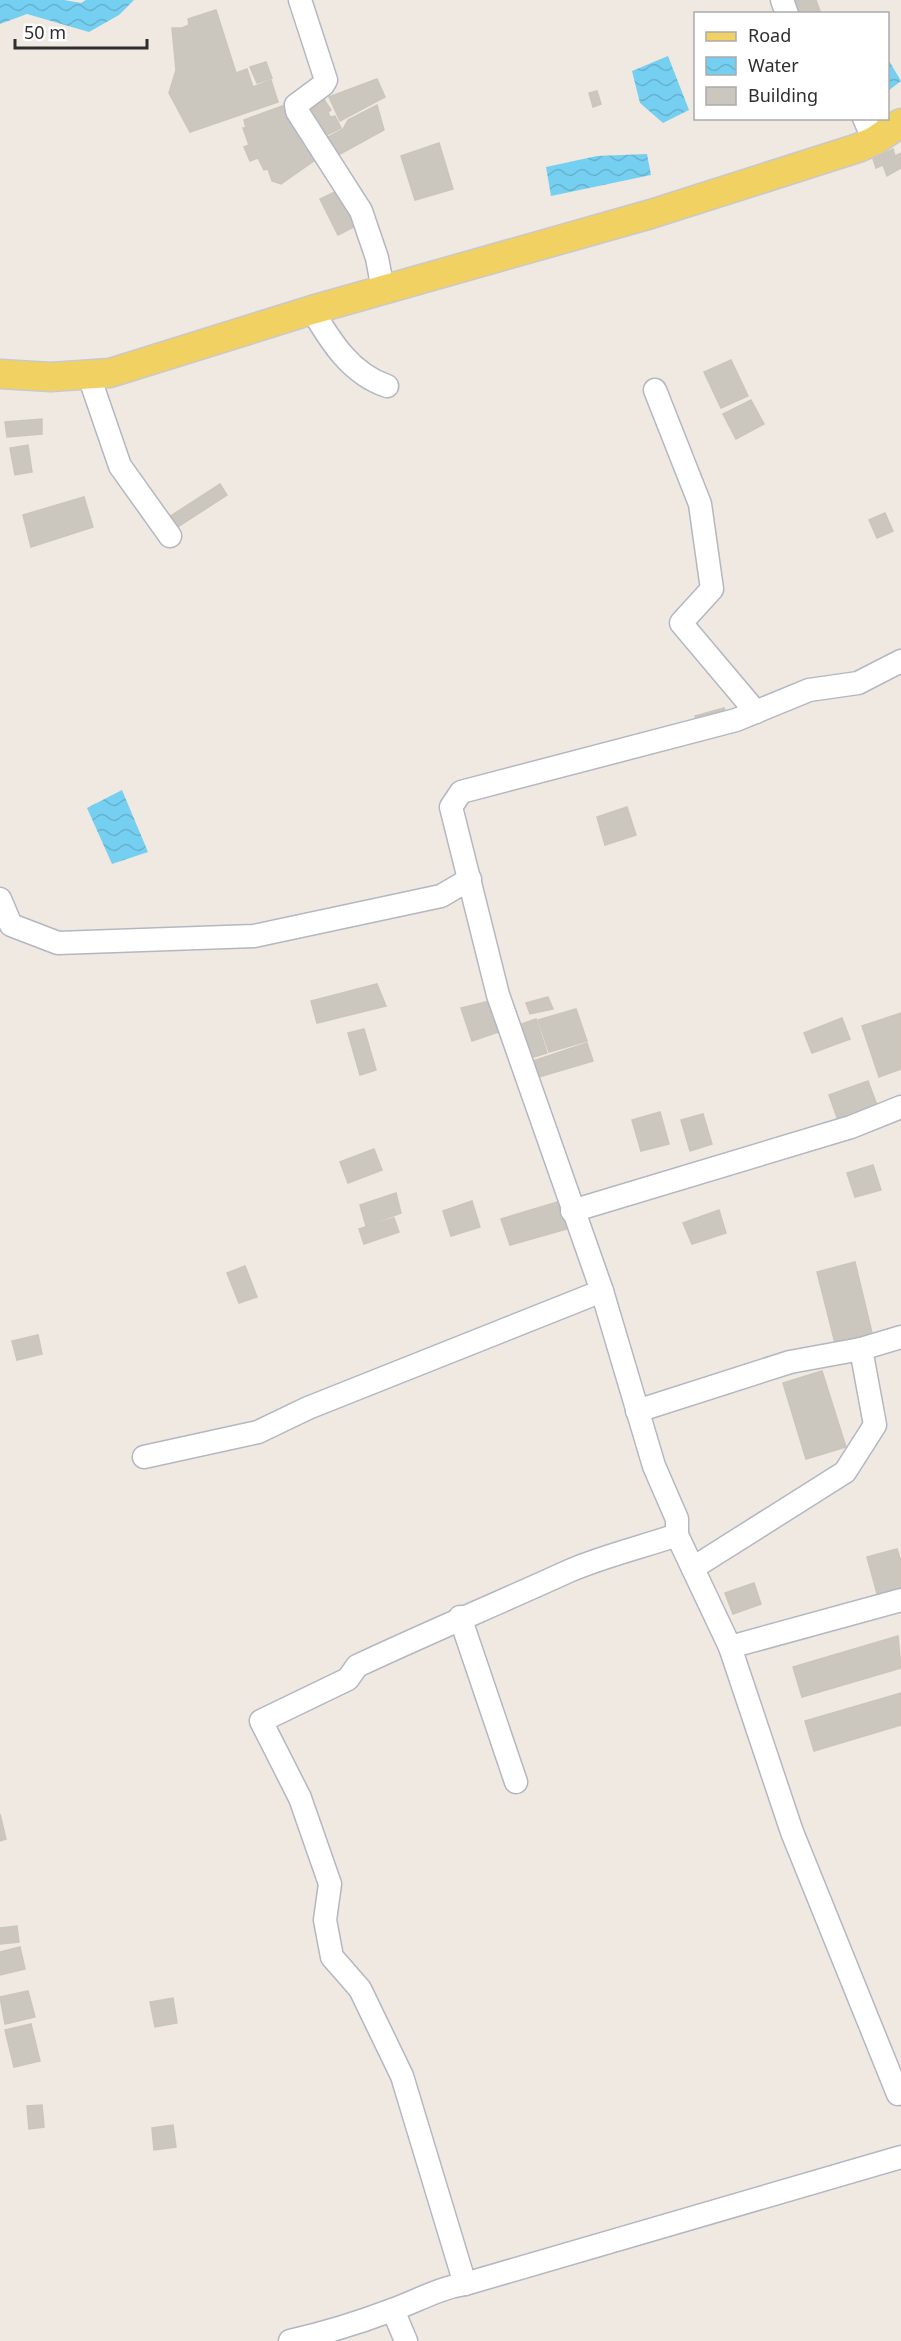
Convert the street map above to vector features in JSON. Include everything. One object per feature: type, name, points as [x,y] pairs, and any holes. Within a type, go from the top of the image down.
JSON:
[{"type":"main road","points":[[0,374],[89,376],[110,373],[312,310],[651,214],[869,130],[901,123]]},
{"type":"street","points":[[300,0],[326,80],[323,86],[296,105],[297,111],[361,211],[377,258],[383,290]]},
{"type":"street","points":[[312,310],[330,340],[353,366],[368,380],[387,386]]},
{"type":"street","points":[[89,376],[120,466],[170,536]]},
{"type":"street","points":[[655,390],[700,504],[712,589],[681,622],[756,712]]},
{"type":"street","points":[[900,2097],[792,1832],[730,1647],[677,1535],[677,1519],[654,1466],[602,1291],[498,995],[451,807],[461,792],[736,720],[809,690],[858,683],[901,661]]},
{"type":"street","points":[[0,899],[11,926],[58,944],[254,936],[441,896],[470,879]]},
{"type":"street","points":[[572,1210],[851,1127],[901,1107]]},
{"type":"street","points":[[144,1457],[258,1432],[308,1408],[602,1291]]},
{"type":"street","points":[[637,1411],[790,1362],[861,1349],[901,1337]]},
{"type":"street","points":[[693,1568],[845,1472],[875,1425],[861,1349]]},
{"type":"street","points":[[465,2284],[402,2076],[360,1989],[332,1957],[325,1920],[330,1884],[300,1798],[261,1721],[348,1679],[357,1666],[460,1617],[547,1583],[571,1570],[677,1535]]},
{"type":"street","points":[[730,1647],[901,1600]]},
{"type":"street","points":[[460,1617],[516,1782]]},
{"type":"street","points":[[290,2341],[334,2330],[393,2310],[446,2287],[465,2284],[901,2157]]},
{"type":"street","points":[[393,2310],[406,2341]]},
{"type":"water","points":[[0,0],[64,0],[81,3],[86,0],[134,0],[119,15],[89,32],[27,14],[0,24]]},
{"type":"water","points":[[668,56],[689,110],[663,123],[640,103],[632,71]]},
{"type":"water","points":[[889,61],[901,81],[889,90]]},
{"type":"water","points":[[647,154],[651,175],[551,196],[546,167],[597,156]]},
{"type":"water","points":[[122,790],[148,852],[112,864],[87,808]]},
{"type":"building","points":[[789,0],[816,0],[820,12],[793,12]]},
{"type":"building","points":[[216,10],[236,73],[247,69],[253,87],[271,80],[278,102],[190,132],[169,93],[176,70],[172,28],[182,28],[189,25],[188,19]]},
{"type":"building","points":[[266,62],[272,78],[257,83],[250,67]]},
{"type":"building","points":[[377,79],[385,97],[340,121],[329,97]]},
{"type":"building","points":[[597,91],[601,104],[593,107],[589,93]]},
{"type":"building","points":[[319,92],[331,110],[328,112],[330,117],[335,116],[341,128],[321,138],[303,104]]},
{"type":"building","points":[[288,104],[318,158],[281,184],[272,181],[268,169],[264,170],[258,158],[250,161],[244,147],[249,145],[243,128],[246,128],[244,120]]},
{"type":"building","points":[[377,105],[384,130],[333,158],[323,140],[343,129],[348,120]]},
{"type":"building","points":[[439,143],[453,189],[415,200],[401,156]]},
{"type":"building","points":[[893,149],[895,156],[901,153],[901,168],[887,176],[883,165],[876,168],[873,159]]},
{"type":"building","points":[[341,189],[358,225],[338,235],[320,199]]},
{"type":"building","points":[[731,360],[748,396],[721,408],[704,372]]},
{"type":"building","points":[[751,400],[764,424],[736,439],[723,414]]},
{"type":"building","points":[[42,419],[42,434],[7,437],[5,422]]},
{"type":"building","points":[[28,445],[32,472],[15,475],[10,448]]},
{"type":"building","points":[[220,484],[227,495],[173,530],[166,519]]},
{"type":"building","points":[[84,497],[93,527],[31,547],[23,515]]},
{"type":"building","points":[[885,513],[893,531],[877,538],[869,520]]},
{"type":"building","points":[[724,708],[726,715],[697,723],[695,716]]},
{"type":"building","points":[[627,807],[636,835],[605,845],[597,817]]},
{"type":"building","points":[[377,984],[386,1006],[317,1023],[311,1001]]},
{"type":"building","points":[[548,997],[553,1009],[530,1014],[526,1003]]},
{"type":"building","points":[[490,1001],[501,1031],[472,1041],[461,1008]]},
{"type":"building","points":[[576,1009],[587,1041],[549,1052],[538,1020]]},
{"type":"building","points":[[901,1013],[901,1069],[879,1077],[862,1026]]},
{"type":"building","points":[[842,1018],[850,1039],[812,1053],[804,1033]]},
{"type":"building","points":[[536,1019],[547,1053],[530,1058],[519,1025]]},
{"type":"building","points":[[364,1029],[376,1070],[360,1075],[348,1033]]},
{"type":"building","points":[[587,1043],[593,1061],[535,1078],[530,1062]]},
{"type":"building","points":[[868,1081],[877,1105],[838,1120],[829,1095]]},
{"type":"building","points":[[660,1112],[669,1144],[641,1151],[632,1120]]},
{"type":"building","points":[[703,1114],[712,1144],[690,1151],[681,1120]]},
{"type":"building","points":[[374,1149],[382,1170],[348,1183],[340,1162]]},
{"type":"building","points":[[873,1165],[881,1190],[855,1197],[847,1173]]},
{"type":"building","points":[[396,1193],[401,1213],[366,1226],[360,1205]]},
{"type":"building","points":[[472,1201],[480,1227],[451,1236],[443,1211]]},
{"type":"building","points":[[561,1201],[570,1228],[510,1245],[501,1219]]},
{"type":"building","points":[[719,1210],[726,1233],[692,1244],[683,1223]]},
{"type":"building","points":[[394,1218],[399,1232],[364,1244],[359,1229]]},
{"type":"building","points":[[855,1262],[872,1333],[835,1343],[817,1272]]},
{"type":"building","points":[[245,1266],[257,1297],[239,1303],[227,1273]]},
{"type":"building","points":[[38,1335],[42,1354],[17,1360],[12,1341]]},
{"type":"building","points":[[822,1371],[846,1447],[806,1459],[783,1383]]},
{"type":"building","points":[[897,1549],[901,1561],[901,1590],[878,1597],[867,1557]]},
{"type":"building","points":[[754,1583],[761,1604],[733,1614],[725,1593]]},
{"type":"building","points":[[898,1636],[901,1668],[802,1697],[793,1667]]},
{"type":"building","points":[[901,1693],[901,1725],[814,1751],[805,1721]]},
{"type":"building","points":[[0,1814],[6,1839],[0,1841]]},
{"type":"building","points":[[17,1926],[19,1942],[0,1944],[0,1928]]},
{"type":"building","points":[[20,1947],[25,1969],[0,1975],[0,1952]]},
{"type":"building","points":[[28,1991],[35,2017],[5,2024],[0,1997]]},
{"type":"building","points":[[173,1998],[177,2023],[155,2027],[150,2002]]},
{"type":"building","points":[[31,2024],[40,2061],[14,2067],[5,2030]]},
{"type":"building","points":[[42,2105],[44,2127],[29,2129],[27,2106]]},
{"type":"building","points":[[173,2125],[176,2147],[154,2150],[152,2128]]}]
